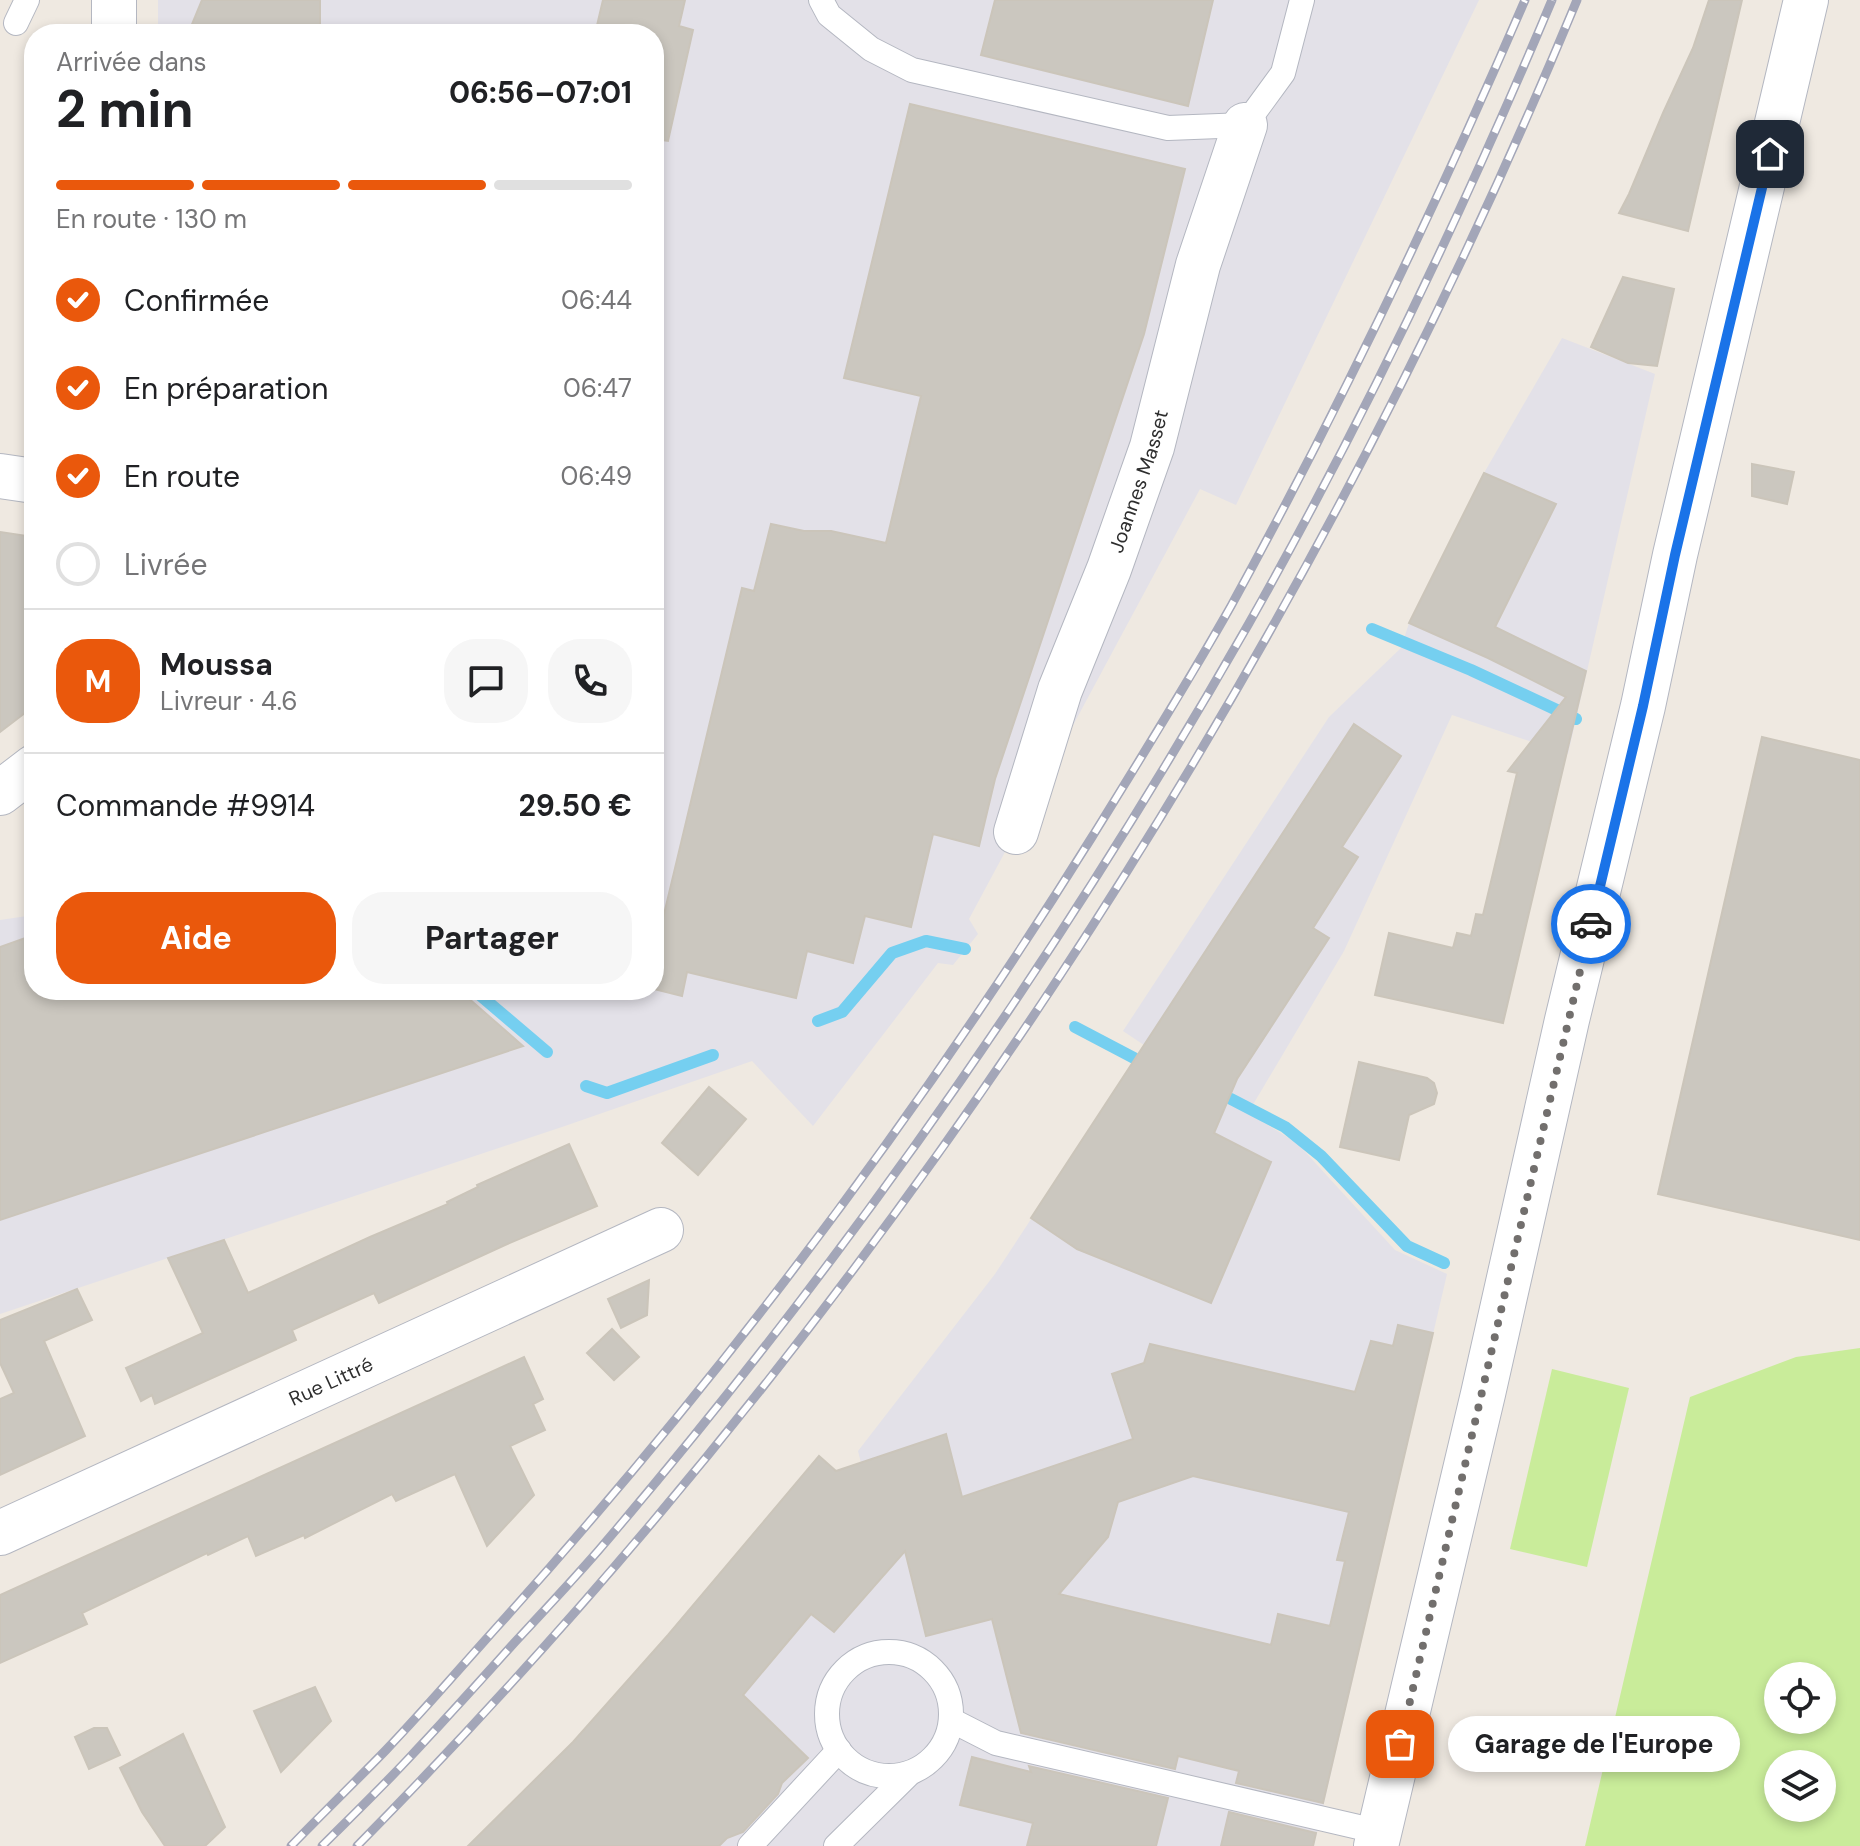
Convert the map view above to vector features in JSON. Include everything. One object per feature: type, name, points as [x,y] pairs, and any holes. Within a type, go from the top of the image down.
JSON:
[{"type":"main road","points":[[114,0],[114,24]]},
{"type":"main road","points":[[1378,1839],[1806,0]]},
{"type":"main road","name":"Joannes Masset","points":[[1016,832],[1060,690],[1109,569],[1152,447],[1198,265],[1245,125]]},
{"type":"main road","points":[[0,476],[24,480]]},
{"type":"main road","points":[[0,793],[24,775]]},
{"type":"main road","name":"Rue Littré","points":[[0,1533],[661,1230]]},
{"type":"lane","points":[[16,23],[27,0]]},
{"type":"lane","points":[[821,0],[829,15],[871,49],[912,70],[1168,128],[1245,125],[1283,73],[1302,0]]},
{"type":"lane","points":[[836,1846],[910,1773],[938,1753],[947,1737],[951,1720],[950,1700],[942,1682],[929,1667],[912,1657],[892,1652],[873,1654],[855,1663],[840,1676],[831,1693],[827,1713],[830,1732],[839,1750],[853,1764],[870,1773],[890,1776],[910,1773]]},
{"type":"lane","points":[[951,1720],[996,1743],[1378,1839]]},
{"type":"lane","points":[[760,1843],[839,1750]]},
{"type":"shaded area","points":[[158,0],[1479,0],[1236,505],[1200,489],[969,919],[978,934],[953,965],[938,963],[813,1126],[752,1061],[0,1314],[0,920],[24,916],[24,1000],[664,1000],[664,24],[158,24]]},
{"type":"shaded area","points":[[1562,338],[1655,374],[1568,754],[1452,715],[1344,951],[1248,1113],[1297,1143],[1395,1250],[1447,1274],[1314,1846],[468,1846],[573,1742],[668,1635],[836,1471],[861,1463],[858,1451],[995,1274],[1132,1065],[1144,1045],[1123,1031],[1329,717],[1401,648],[1409,623],[1484,473]]},
{"type":"green space","points":[[1860,1348],[1860,1846],[1585,1846],[1690,1397],[1796,1357]]},
{"type":"green space","points":[[1552,1369],[1629,1388],[1587,1567],[1510,1549]]},
{"type":"building","points":[[202,0],[320,0],[320,24],[192,24]]},
{"type":"building","points":[[603,0],[685,0],[679,26],[693,30],[668,141],[664,140],[664,24],[597,24]]},
{"type":"building","points":[[995,0],[1213,0],[1188,106],[981,55]]},
{"type":"building","points":[[1709,0],[1742,0],[1688,231],[1619,213],[1693,48]]},
{"type":"building","points":[[910,104],[1185,169],[1144,334],[995,779],[979,846],[933,834],[911,927],[865,916],[853,963],[807,951],[796,998],[687,972],[682,996],[664,992],[664,914],[742,588],[754,591],[771,524],[804,531],[831,531],[886,543],[921,396],[844,378]]},
{"type":"building","points":[[1623,277],[1674,289],[1657,366],[1628,363],[1591,347]]},
{"type":"building","points":[[1752,464],[1794,472],[1787,504],[1752,496]]},
{"type":"building","points":[[1484,473],[1556,504],[1495,627],[1586,671],[1503,1023],[1375,995],[1389,933],[1453,948],[1457,933],[1471,936],[1476,914],[1483,915],[1517,773],[1508,771],[1566,697],[1409,623]]},
{"type":"building","points":[[0,532],[24,536],[24,714],[0,732]]},
{"type":"building","points":[[1354,724],[1401,756],[1342,847],[1358,857],[1313,928],[1329,938],[1237,1079],[1214,1133],[1271,1162],[1211,1303],[1077,1249],[1031,1218]]},
{"type":"building","points":[[1762,737],[1860,760],[1860,1240],[1658,1194]]},
{"type":"building","points":[[24,939],[24,1000],[470,1000],[523,1046],[0,1220],[0,947]]},
{"type":"building","points":[[1359,1062],[1427,1078],[1434,1083],[1437,1093],[1434,1104],[1409,1115],[1399,1160],[1340,1147]]},
{"type":"building","points":[[709,1087],[746,1119],[698,1175],[662,1143]]},
{"type":"building","points":[[569,1144],[597,1206],[379,1303],[374,1293],[292,1330],[296,1340],[155,1404],[152,1395],[141,1401],[126,1368],[203,1333],[168,1258],[224,1240],[248,1293],[448,1204],[477,1185]]},
{"type":"building","points":[[649,1280],[647,1315],[621,1328],[608,1299]]},
{"type":"building","points":[[77,1289],[92,1320],[44,1341],[85,1436],[0,1475],[0,1399],[14,1393],[0,1363],[0,1320]]},
{"type":"building","points":[[1398,1325],[1433,1333],[1323,1803],[1236,1783],[1239,1771],[1178,1756],[1175,1769],[1021,1733],[992,1619],[926,1636],[905,1551],[834,1632],[811,1614],[743,1695],[808,1758],[782,1783],[778,1794],[743,1832],[727,1838],[719,1846],[468,1846],[573,1742],[819,1456],[836,1471],[946,1434],[962,1497],[1133,1439],[1112,1374],[1144,1363],[1150,1344],[1355,1392],[1371,1341],[1393,1346]],"holes":[[[1193,1476],[1349,1512],[1337,1560],[1345,1561],[1330,1626],[1278,1614],[1271,1645],[1059,1594],[1108,1537],[1118,1502]]]},
{"type":"building","points":[[612,1329],[639,1357],[614,1380],[587,1353]]},
{"type":"building","points":[[524,1357],[543,1399],[533,1404],[545,1430],[510,1446],[534,1495],[487,1546],[455,1474],[396,1501],[392,1494],[305,1538],[304,1535],[256,1556],[248,1536],[207,1553],[82,1613],[87,1624],[0,1663],[0,1595]]},
{"type":"building","points":[[315,1687],[331,1721],[281,1772],[254,1711]]},
{"type":"building","points":[[94,1728],[107,1728],[120,1755],[89,1769],[75,1737]]},
{"type":"building","points":[[183,1734],[225,1827],[205,1846],[165,1846],[142,1812],[120,1768]]},
{"type":"building","points":[[972,1757],[1031,1772],[1029,1766],[1168,1798],[1156,1846],[1027,1846],[1033,1823],[960,1805]]},
{"type":"building","points":[[1229,1812],[1316,1833],[1313,1846],[1221,1846]]},
{"type":"waterway","points":[[1372,629],[1471,670],[1576,719]]},
{"type":"waterway","points":[[818,1021],[842,1012],[892,953],[926,941],[965,949]]},
{"type":"waterway","points":[[486,1000],[547,1052]]},
{"type":"waterway","points":[[1075,1027],[1134,1058]]},
{"type":"waterway","points":[[586,1086],[607,1093],[713,1055]]},
{"type":"waterway","points":[[1231,1099],[1285,1127],[1321,1156],[1407,1246],[1444,1263]]},
{"type":"railway","points":[[291,1846],[416,1717],[665,1432],[816,1240],[1026,940],[1180,693],[1271,532],[1385,306],[1525,0]]},
{"type":"railway","points":[[322,1846],[409,1758],[567,1586],[689,1442],[862,1218],[1025,986],[1176,747],[1290,549],[1409,317],[1483,160],[1552,0]]},
{"type":"railway","points":[[357,1846],[547,1643],[727,1431],[897,1210],[1056,982],[1204,746],[1340,503],[1464,254],[1577,0]]},
{"type":"way so far","points":[[1400,1744],[1591,924]]},
{"type":"place","name":"Garage de l'Europe","points":[[1400,1744]]},
{"type":"route","points":[[1591,924],[1770,154]]}]
